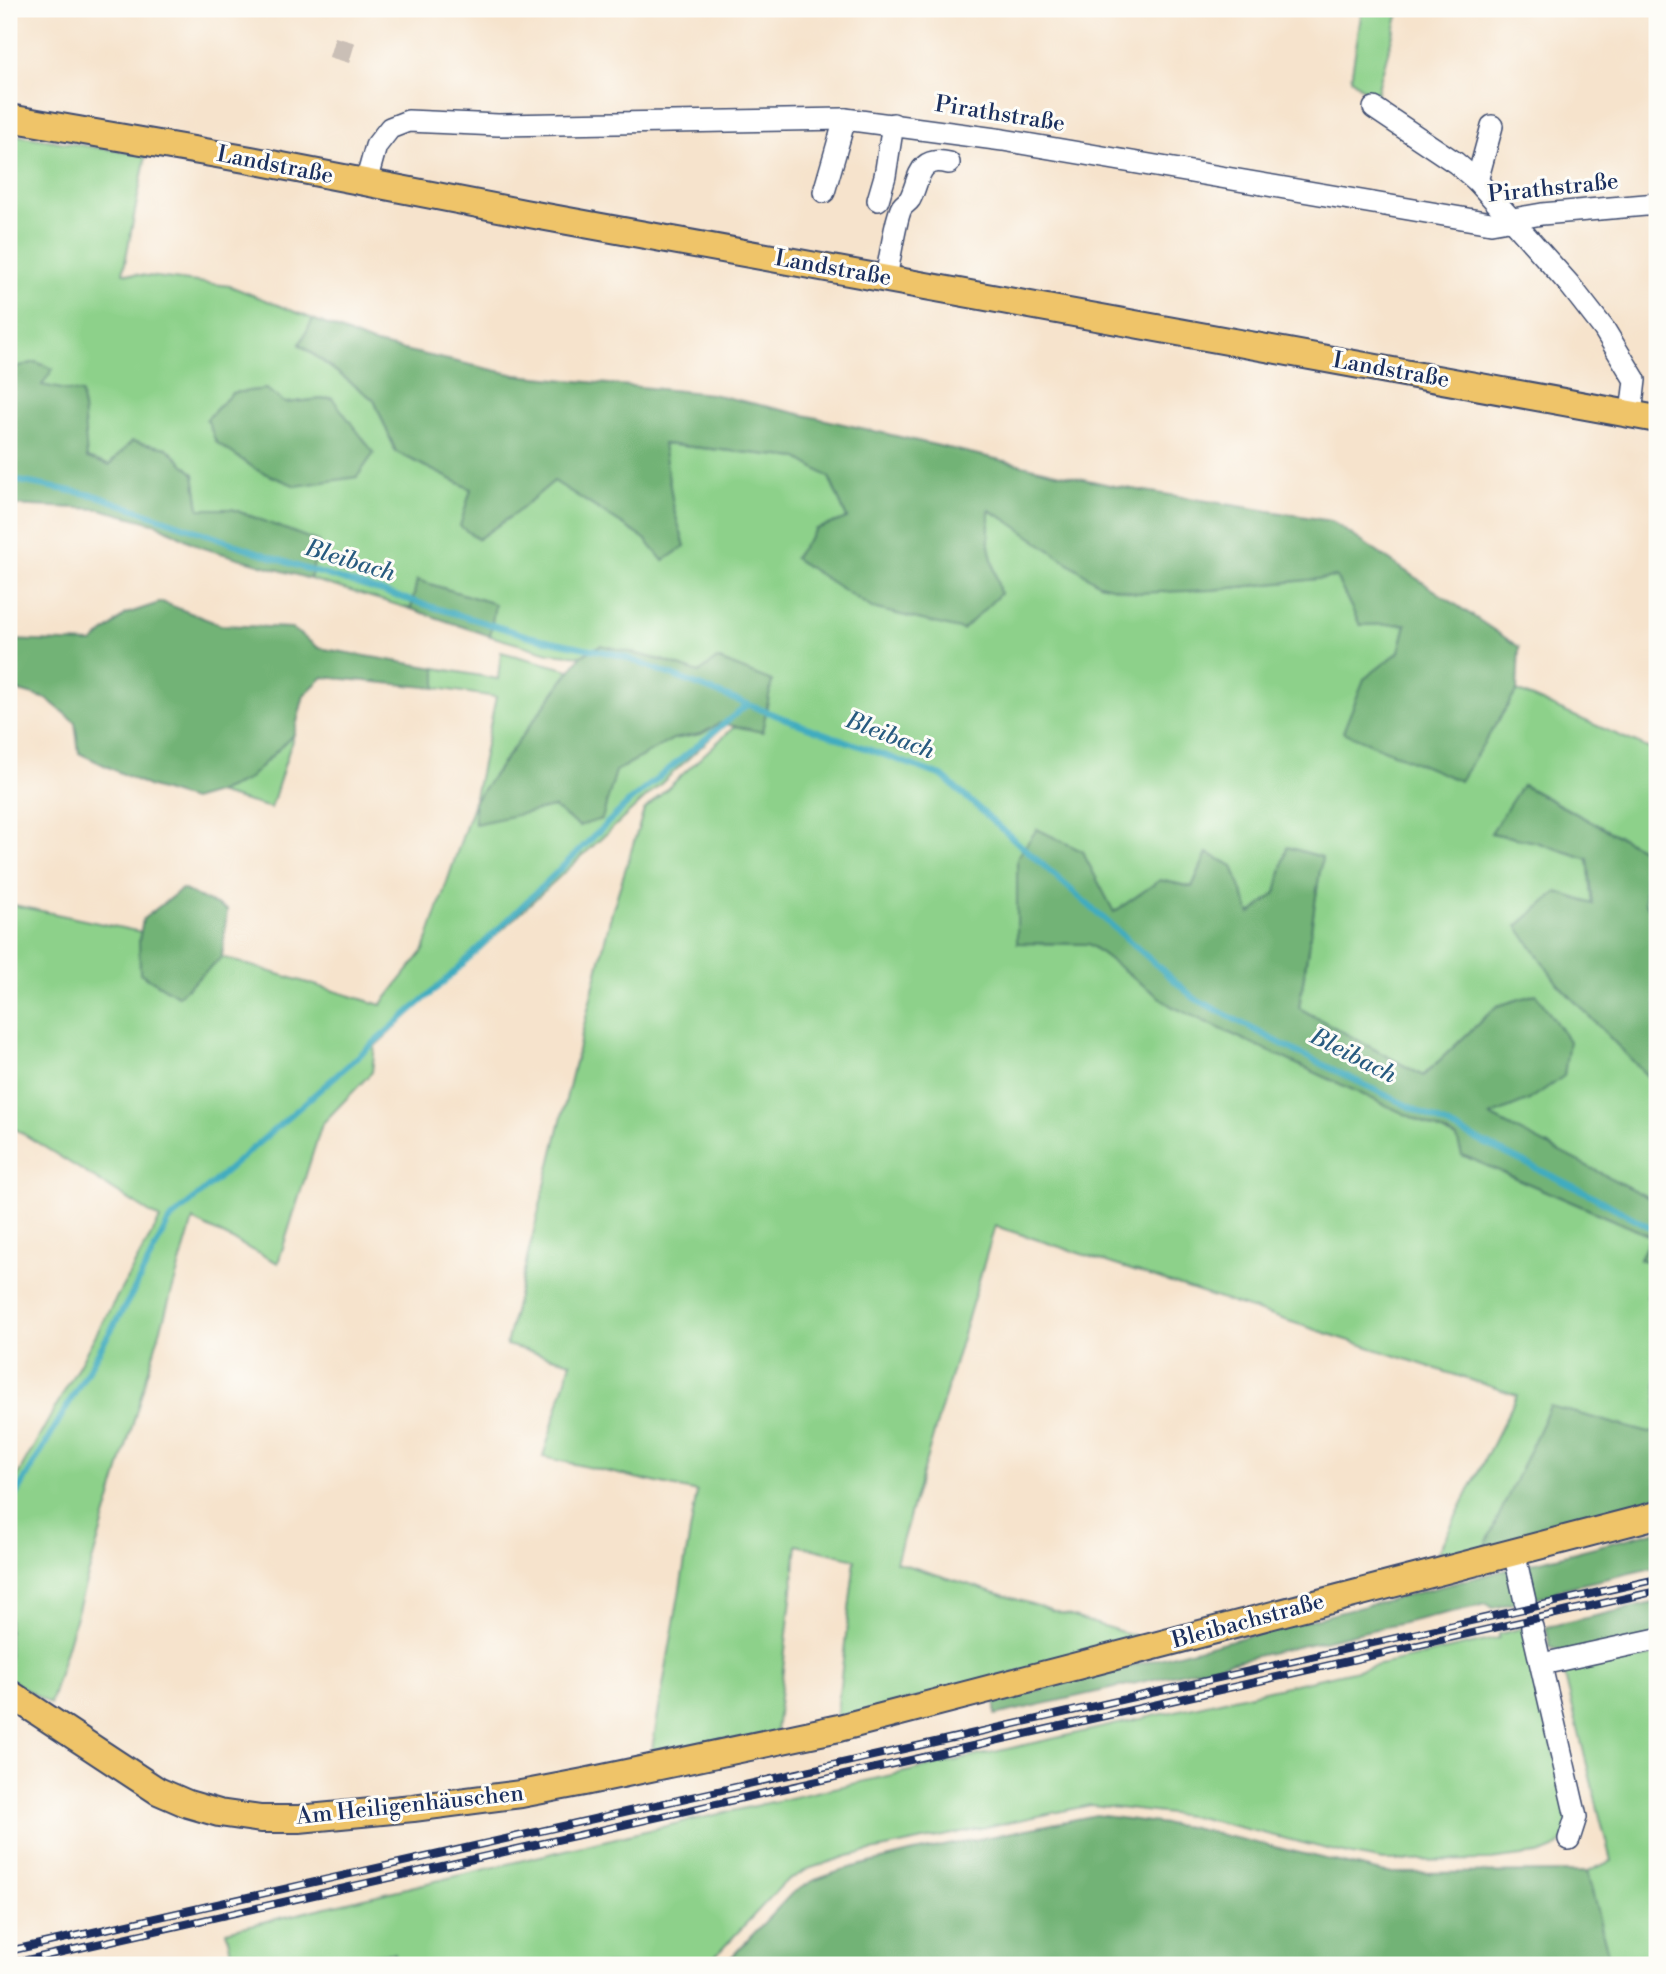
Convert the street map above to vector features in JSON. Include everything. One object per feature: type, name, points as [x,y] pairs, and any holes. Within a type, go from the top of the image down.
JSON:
[{"type":"main road","name":"Landstraße","points":[[9,118],[1657,419]]},
{"type":"main road","name":"Bleibachstraße","points":[[839,1728],[1657,1516]]},
{"type":"main road","name":"Am Heiligenhäuschen","points":[[9,1693],[158,1791],[219,1813],[261,1819],[299,1819],[521,1794],[839,1728]]},
{"type":"street","points":[[1374,108],[1478,181],[1569,284],[1604,329],[1635,380],[1631,414]]},
{"type":"street","points":[[824,192],[845,119]]},
{"type":"street","name":"Pirathstraße","points":[[366,182],[376,146],[390,128],[408,121],[498,125],[845,119],[893,124],[1173,168],[1492,223],[1542,214],[1657,204]]},
{"type":"street","points":[[878,200],[885,176],[893,124]]},
{"type":"street","points":[[1478,181],[1492,125]]},
{"type":"street","points":[[886,278],[901,208],[911,197],[917,177],[927,165],[941,161],[949,163]]},
{"type":"street","points":[[1514,1552],[1525,1601]]},
{"type":"street","points":[[1532,1627],[1576,1817],[1569,1839]]},
{"type":"street","points":[[1542,1664],[1657,1639]]},
{"type":"green space","points":[[1362,9],[1400,9],[1375,99],[1351,79]]},
{"type":"green space","points":[[9,134],[146,155],[123,273],[230,286],[313,319],[300,345],[374,400],[396,452],[471,489],[478,539],[517,512],[554,481],[645,539],[664,560],[685,546],[674,510],[662,444],[798,458],[829,477],[847,518],[816,529],[1000,594],[989,546],[988,510],[1005,519],[1212,590],[1336,577],[1360,625],[1406,624],[1399,652],[1364,679],[1459,781],[1517,691],[1657,752],[1657,921],[1645,902],[1646,851],[1523,785],[1491,833],[1536,842],[1588,859],[1593,905],[1558,984],[1656,1085],[1649,1121],[1657,1126],[1657,1202],[1489,1116],[1529,1100],[1497,1006],[1423,1076],[1299,1008],[1322,857],[1287,847],[1276,893],[1249,915],[1233,866],[1207,853],[1192,887],[1160,880],[1114,912],[1017,943],[1089,944],[1171,1006],[1457,1138],[1462,1155],[1652,1237],[1640,1258],[1657,1265],[1647,1297],[1657,1303],[1657,1432],[1649,1433],[1483,1550],[1432,1564],[1517,1395],[995,1226],[896,1562],[1145,1639],[836,1719],[855,1559],[797,1545],[776,1732],[650,1760],[697,1492],[543,1457],[571,1362],[506,1345],[611,915],[644,810],[735,726],[762,731],[699,673],[665,661],[601,645],[581,656],[549,653],[490,636],[494,604],[417,580],[411,609],[310,579],[319,542],[232,509],[199,509],[194,474],[109,465],[87,458],[42,384],[36,362],[9,369]],"holes":[[[266,389],[285,403],[332,398],[207,419],[232,393]]]},
{"type":"green space","points":[[313,319],[372,343],[516,375],[712,394],[1114,486],[1331,521],[1519,647],[1517,691],[1460,781],[1343,732],[1364,679],[1399,652],[1406,624],[1360,625],[1336,577],[1212,590],[1136,593],[1099,584],[989,510],[989,546],[1000,594],[963,630],[872,608],[794,558],[816,529],[847,518],[829,477],[798,458],[663,444],[674,510],[685,546],[663,561],[645,539],[554,481],[517,512],[478,539],[460,526],[471,489],[396,452],[374,400],[300,344]]},
{"type":"green space","points":[[36,362],[53,369],[42,385],[82,393],[87,458],[109,465],[132,441],[167,448],[194,474],[199,509],[232,509],[319,542],[310,579],[200,547],[157,524],[100,509],[9,505],[9,369]]},
{"type":"green space","points":[[266,389],[285,403],[332,398],[374,453],[357,477],[296,486],[257,470],[216,442],[207,419],[232,393]]},
{"type":"green space","points":[[417,580],[495,604],[490,636],[411,609]]},
{"type":"green space","points":[[162,602],[221,625],[291,628],[319,648],[436,668],[436,688],[323,677],[304,695],[294,734],[247,780],[192,800],[148,786],[79,753],[75,722],[47,699],[9,688],[9,640],[92,643],[126,614]]},
{"type":"green space","points":[[601,645],[665,661],[699,673],[717,659],[772,681],[762,732],[720,723],[701,734],[673,739],[616,771],[602,819],[579,826],[553,807],[475,824],[474,802],[581,656]]},
{"type":"green space","points":[[501,652],[570,670],[474,802],[496,697],[436,688],[436,668],[498,679]]},
{"type":"green space","points":[[720,723],[726,724],[375,1046],[372,1072],[322,1124],[278,1263],[193,1220],[50,1704],[9,1679],[9,1491],[160,1219],[9,1125],[9,904],[141,932],[140,973],[178,996],[222,957],[381,1005],[424,950],[474,802],[475,823],[553,807],[579,826],[616,771],[673,739],[701,734]]},
{"type":"green space","points":[[294,734],[271,808],[216,793],[247,780]]},
{"type":"green space","points":[[1522,785],[1646,851],[1645,902],[1657,921],[1657,1126],[1648,1121],[1656,1085],[1558,984],[1517,926],[1557,892],[1593,904],[1588,859],[1536,842],[1491,833]]},
{"type":"green space","points":[[1037,829],[1082,851],[1114,912],[1160,880],[1192,887],[1207,853],[1233,866],[1250,914],[1276,893],[1287,847],[1322,857],[1299,1008],[1423,1076],[1497,1006],[1536,994],[1569,1041],[1564,1076],[1529,1100],[1490,1116],[1657,1202],[1657,1265],[1640,1259],[1651,1236],[1462,1155],[1457,1138],[1171,1006],[1089,944],[1017,943],[1017,858]]},
{"type":"green space","points":[[182,889],[227,910],[222,957],[178,996],[140,973],[139,941],[143,919]]},
{"type":"green space","points":[[1550,1406],[1649,1433],[1657,1432],[1657,1496],[1483,1550]]},
{"type":"green space","points":[[1657,1531],[1657,1567],[1556,1590],[1556,1593],[1493,1608],[1487,1604],[995,1715],[995,1701]]},
{"type":"green space","points":[[1657,1602],[1657,1636],[1569,1655],[1550,1647],[1546,1627]]},
{"type":"green space","points":[[1523,1628],[1570,1815],[1567,1838],[1554,1849],[1544,1853],[1491,1860],[1384,1861],[1197,1817],[1091,1805],[848,1856],[808,1869],[783,1884],[707,1965],[395,1965],[395,1953],[234,1963],[226,1931],[670,1825],[1499,1638],[1499,1634]]},
{"type":"green space","points":[[1657,1655],[1657,1965],[1611,1965],[1587,1872],[1611,1861],[1564,1673]]},
{"type":"green space","points":[[1096,1815],[1188,1827],[1386,1873],[1587,1872],[1611,1965],[724,1965],[792,1893],[815,1880],[849,1868],[914,1852]]},
{"type":"waterway","name":"Bleibach","points":[[9,479],[97,496],[300,567],[532,637],[619,655],[942,776],[1194,998],[1297,1052],[1585,1192],[1657,1231]]},
{"type":"waterway","points":[[9,1507],[132,1294],[169,1221],[445,981],[630,801],[748,704]]},
{"type":"tunnel","points":[[339,60],[347,33]]},
{"type":"railway","points":[[9,1951],[1657,1579]]},
{"type":"railway","points":[[9,1964],[1657,1591]]}]
